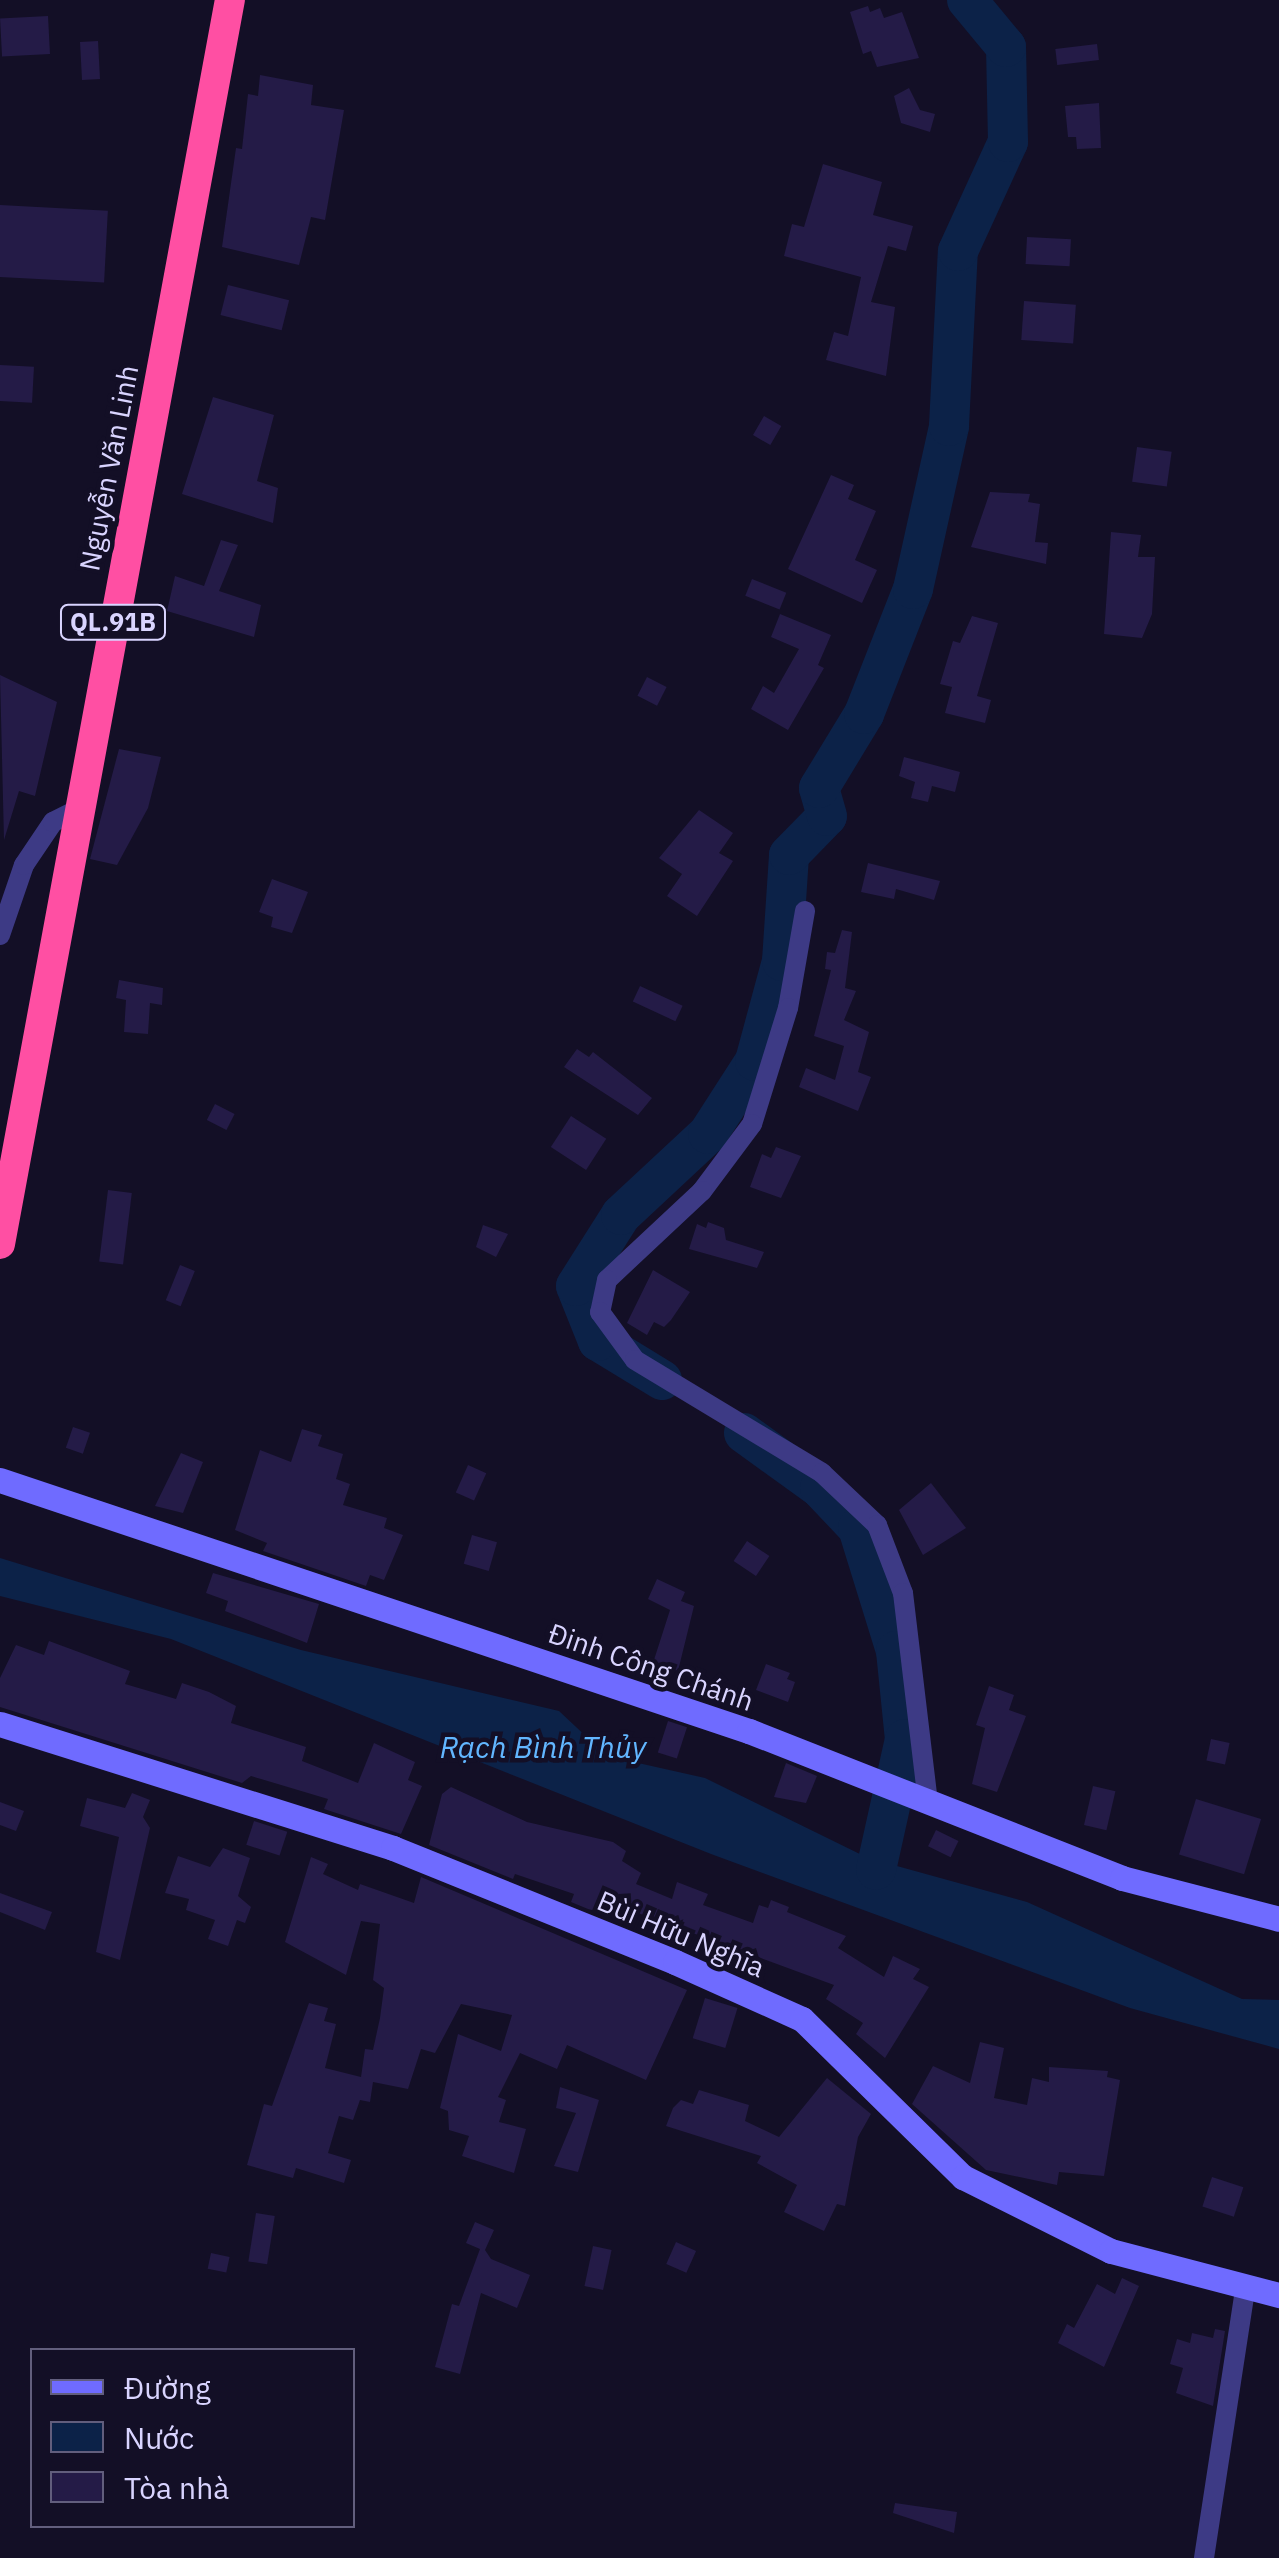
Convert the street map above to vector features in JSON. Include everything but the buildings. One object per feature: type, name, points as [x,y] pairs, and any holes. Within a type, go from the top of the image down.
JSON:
[{"type":"highway","name":"Nguyễn Văn Linh","points":[[0,1244],[230,0]]},
{"type":"main road","name":"Đinh Công Chánh","points":[[0,1480],[732,1725],[1122,1878],[1279,1919]]},
{"type":"main road","name":"Bùi Hữu Nghĩa","points":[[0,1724],[393,1848],[802,2020],[963,2177],[1112,2251],[1245,2290],[1279,2296]]},
{"type":"street","points":[[0,936],[24,864],[53,822],[78,809]]},
{"type":"street","points":[[805,911],[788,1008],[752,1124],[692,1202],[607,1280],[600,1312],[614,1339],[635,1360],[822,1473],[877,1525],[903,1593],[924,1802]]},
{"type":"street","points":[[1204,2558],[1245,2290]]},
{"type":"water","name":"Rạch Bình Thủy","points":[[0,1558],[301,1650],[559,1711],[607,1756],[705,1778],[868,1858],[1027,1902],[1242,1999],[1279,2000],[1279,2049],[1130,2008],[711,1854],[171,1639],[0,1596]]},
{"type":"waterway","points":[[662,1380],[598,1341],[576,1286],[621,1215],[708,1134],[755,1061],[782,961],[789,855],[827,816],[819,788],[864,714],[913,589],[949,426],[958,251],[1008,142],[1006,47],[967,0]]},
{"type":"waterway","points":[[744,1433],[820,1488],[858,1528],[896,1651],[905,1739],[876,1870]]}]
